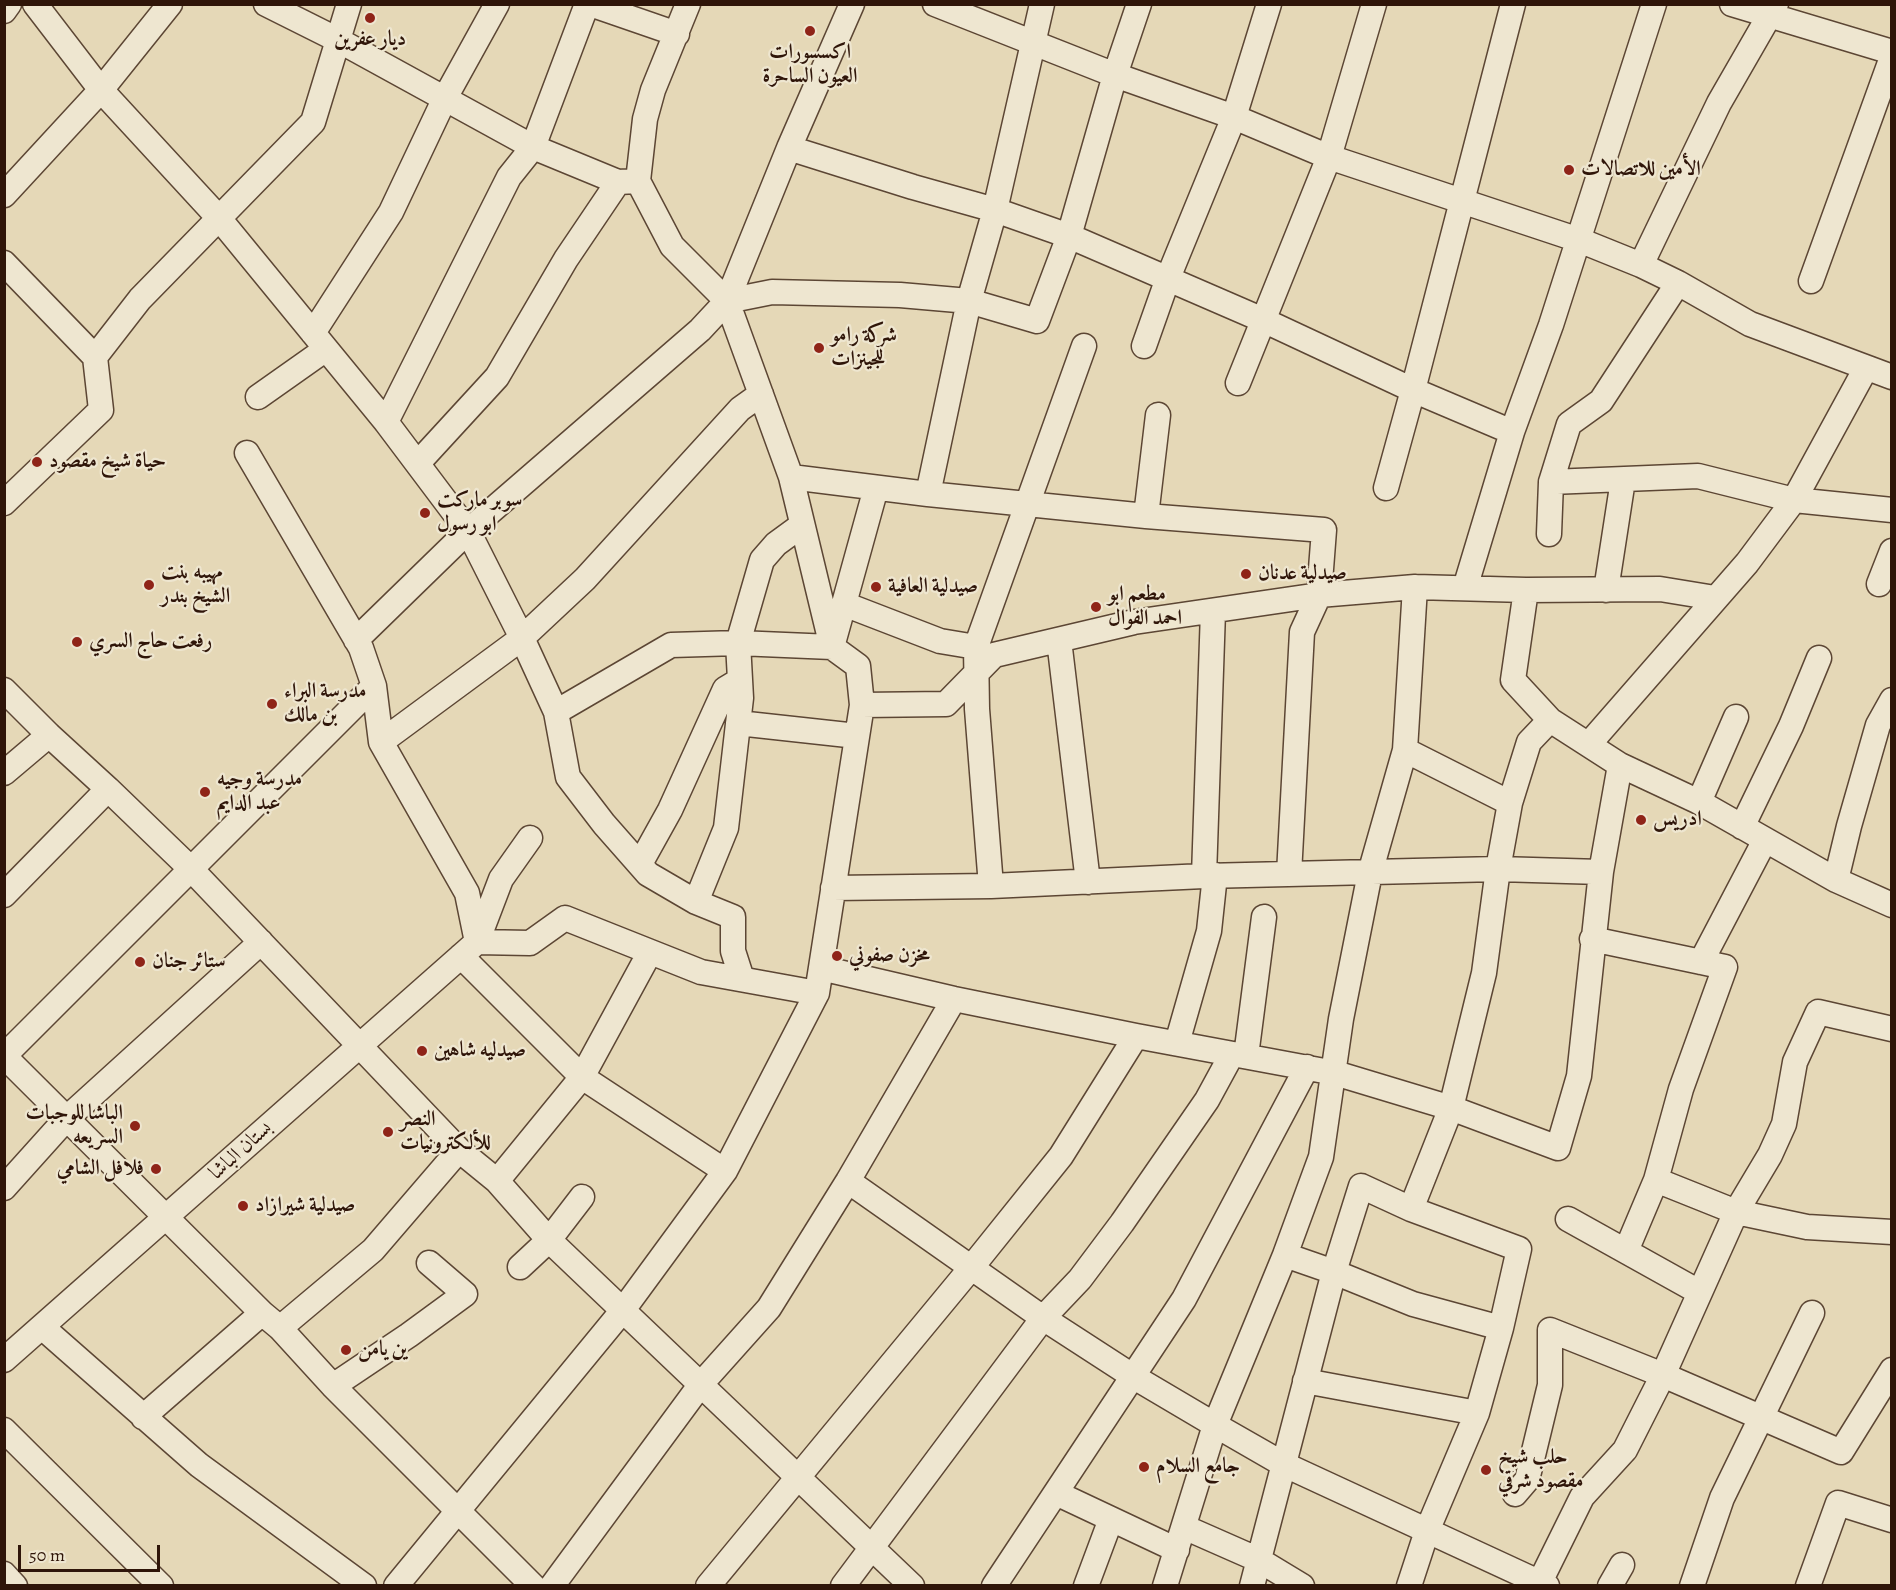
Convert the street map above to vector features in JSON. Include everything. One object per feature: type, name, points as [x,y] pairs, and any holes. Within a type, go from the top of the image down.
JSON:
[{"type":"street","points":[[4,11],[9,4]]},
{"type":"street","points":[[35,4],[101,90],[218,217],[320,341],[386,422],[468,531],[556,712],[568,777],[604,824],[648,874],[696,902],[733,917],[733,951],[742,980]]},
{"type":"street","points":[[4,195],[101,90],[170,4]]},
{"type":"street","points":[[266,4],[338,40],[533,147],[628,181],[672,246],[727,301],[791,477],[832,647]]},
{"type":"street","points":[[95,357],[141,299],[218,217],[313,122],[349,4]]},
{"type":"street","points":[[258,397],[320,341],[391,212],[445,98],[497,4]]},
{"type":"street","points":[[386,422],[509,177],[533,147],[588,4],[677,34]]},
{"type":"street","points":[[418,464],[497,377],[566,259],[628,181],[653,90],[688,4]]},
{"type":"street","points":[[356,640],[468,531],[700,330],[727,301],[789,148],[852,4]]},
{"type":"street","points":[[935,4],[1115,75],[1234,117],[1329,157],[1579,240],[1678,283],[1750,324],[1892,377]]},
{"type":"street","points":[[928,494],[969,301],[995,210],[1042,4]]},
{"type":"street","points":[[727,301],[772,292],[900,295],[969,301],[1037,321],[1069,236],[1115,75],[1139,4]]},
{"type":"street","points":[[1144,346],[1168,278],[1234,117],[1269,4]]},
{"type":"street","points":[[1238,383],[1329,157],[1374,4]]},
{"type":"street","points":[[1386,488],[1513,4]]},
{"type":"street","points":[[1465,588],[1512,432],[1551,325],[1654,4]]},
{"type":"street","points":[[1732,4],[1773,10],[1892,52]]},
{"type":"street","points":[[1641,265],[1719,103],[1773,10]]},
{"type":"street","points":[[1812,281],[1892,57]]},
{"type":"street","points":[[789,148],[995,210],[1069,236],[1512,432]]},
{"type":"street","points":[[4,262],[95,357],[101,410],[4,503]]},
{"type":"street","points":[[1549,534],[1551,482],[1569,424],[1601,401],[1678,283]]},
{"type":"street","points":[[991,886],[975,675],[976,647],[1084,346]]},
{"type":"street","points":[[1589,744],[1747,563],[1794,500],[1866,368]]},
{"type":"street","points":[[381,742],[522,638],[585,579],[740,409],[762,394]]},
{"type":"street","points":[[1146,516],[1158,415]]},
{"type":"street","points":[[247,453],[361,648],[374,686],[381,742],[467,893],[469,949],[582,1077],[725,1171]]},
{"type":"street","points":[[1551,482],[1698,476],[1794,500],[1892,510]]},
{"type":"street","points":[[791,477],[928,494],[1146,516],[1324,530],[1319,595],[1302,632],[1289,874]]},
{"type":"street","points":[[1606,590],[1623,480]]},
{"type":"street","points":[[832,647],[876,488]]},
{"type":"street","points":[[696,902],[726,828],[741,698],[738,643],[762,560],[776,544],[802,525]]},
{"type":"street","points":[[1879,584],[1892,551]]},
{"type":"street","points":[[862,705],[946,704],[994,655],[1134,622],[1319,595],[1415,586],[1526,590],[1660,590],[1715,598]]},
{"type":"street","points":[[1165,1586],[1215,1425],[1285,1255],[1321,1157],[1335,1073],[1341,1019],[1370,873],[1405,750],[1415,586]]},
{"type":"street","points":[[1526,590],[1513,680],[1550,720],[1620,765],[1699,802],[1836,880],[1892,905]]},
{"type":"street","points":[[844,604],[940,641],[976,647]]},
{"type":"street","points":[[1177,1043],[1209,931],[1213,611]]},
{"type":"street","points":[[1059,640],[1088,882]]},
{"type":"street","points":[[396,1586],[623,1311],[725,1171],[817,993],[862,705],[858,666],[832,647],[738,643],[671,645],[556,712]]},
{"type":"street","points":[[1742,827],[1791,726],[1819,658]]},
{"type":"street","points":[[640,864],[670,810],[725,688],[740,680]]},
{"type":"street","points":[[374,686],[5,1056],[533,1586]]},
{"type":"street","points":[[4,690],[191,869],[459,1150],[496,1181],[549,1240],[912,1586]]},
{"type":"street","points":[[1836,880],[1878,725],[1892,700]]},
{"type":"street","points":[[1699,802],[1736,717]]},
{"type":"street","points":[[1411,1209],[1451,1108],[1484,973],[1498,869],[1510,803],[1529,742],[1550,720]]},
{"type":"street","points":[[738,723],[857,736]]},
{"type":"street","points":[[4,773],[49,735]]},
{"type":"street","points":[[1405,750],[1510,803]]},
{"type":"street","points":[[821,968],[954,999],[1335,1073],[1451,1108],[1558,1148],[1579,1076],[1592,939],[1620,765]]},
{"type":"street","points":[[4,895],[108,789]]},
{"type":"street","points":[[469,949],[501,879],[530,838]]},
{"type":"street","points":[[1701,962],[1765,840]]},
{"type":"street","points":[[833,888],[991,886],[1210,876],[1498,869],[1601,872]]},
{"type":"street","points":[[843,1586],[1043,1318],[1080,1279],[1122,1223],[1239,1055],[1264,916]]},
{"type":"street","points":[[469,949],[530,943],[565,918],[701,972],[817,993]]},
{"type":"street","points":[[1592,939],[1725,967],[1681,1089],[1656,1180],[1626,1251]]},
{"type":"street","points":[[4,1188],[66,1119],[261,942]]},
{"type":"street","name":"بستان الباشا","points":[[4,1359],[469,949]]},
{"type":"street","points":[[496,1181],[582,1077],[650,952]]},
{"type":"street","points":[[552,1586],[701,1384],[769,1308],[848,1181],[954,999]]},
{"type":"street","points":[[848,1181],[1043,1318],[1134,1377],[1215,1425],[1283,1464],[1543,1584],[1582,1497],[1625,1450],[1663,1375],[1736,1212],[1770,1155],[1784,1124],[1795,1062],[1818,1012],[1892,1029]]},
{"type":"street","points":[[708,1586],[1061,1156],[1136,1036]]},
{"type":"street","points":[[994,1586],[1184,1299],[1307,1067]]},
{"type":"street","points":[[143,1417],[271,1321],[374,1250],[459,1150]]},
{"type":"street","points":[[1656,1180],[1736,1212],[1807,1227],[1892,1232]]},
{"type":"street","points":[[1252,1586],[1334,1272],[1361,1186],[1411,1209],[1519,1249],[1501,1328],[1477,1413],[1427,1531],[1409,1586]]},
{"type":"street","points":[[520,1267],[549,1240],[582,1197]]},
{"type":"street","points":[[1568,1219],[1699,1292]]},
{"type":"street","points":[[1285,1255],[1413,1304],[1501,1328]]},
{"type":"street","points":[[333,1386],[410,1335],[465,1294],[429,1263]]},
{"type":"street","points":[[1692,1586],[1722,1498],[1812,1313]]},
{"type":"street","points":[[42,1327],[199,1466],[364,1586]]},
{"type":"street","points":[[1515,1494],[1527,1480],[1550,1385],[1550,1330],[1663,1375],[1841,1452],[1892,1370]]},
{"type":"street","points":[[1305,1381],[1477,1413]]},
{"type":"street","points":[[4,1430],[161,1586]]},
{"type":"street","points":[[1056,1493],[1177,1550]]},
{"type":"street","points":[[1808,1586],[1838,1503],[1892,1520]]},
{"type":"street","points":[[1086,1586],[1111,1519]]},
{"type":"street","points":[[1184,1527],[1259,1560],[1302,1586]]},
{"type":"street","points":[[4,1574],[15,1586]]},
{"type":"place","name":"ديار عفرين","points":[[370,18]]},
{"type":"place","name":"اكسسورات العيون الساحرة","points":[[810,31]]},
{"type":"place","name":"الأمين للاتصالات","points":[[1569,170]]},
{"type":"place","name":"شركة رامو للجينزات","points":[[819,348]]},
{"type":"place","name":"حياة شيخ مقصود","points":[[37,462]]},
{"type":"place","name":"سوبر ماركت ابو رسول","points":[[425,513]]},
{"type":"place","name":"صيدلية عدنان","points":[[1246,574]]},
{"type":"place","name":"مهيبه بنت الشيخ بندر","points":[[149,585]]},
{"type":"place","name":"صيدلية العافية","points":[[876,587]]},
{"type":"place","name":"مطعم ابو احمد الفوال","points":[[1096,607]]},
{"type":"place","name":"رفعت حاج السري","points":[[77,642]]},
{"type":"place","name":"مدرسة البراء بن مالك","points":[[272,704]]},
{"type":"place","name":"مدرسة وجيه عبد الدايم","points":[[205,792]]},
{"type":"place","name":"ادريس","points":[[1641,820]]},
{"type":"place","name":"مخزن صفوني","points":[[837,956]]},
{"type":"place","name":"ستائر جنان","points":[[140,962]]},
{"type":"place","name":"صيدليه شاهين","points":[[422,1051]]},
{"type":"place","name":"الباشا للوجبات السريعه","points":[[135,1126]]},
{"type":"place","name":"النصر للألكترونيات","points":[[388,1132]]},
{"type":"place","name":"فلافل الشامي","points":[[156,1169]]},
{"type":"place","name":"صيدلية شيرازاد","points":[[243,1206]]},
{"type":"place","name":"ين يامن","points":[[346,1350]]},
{"type":"place","name":"جامع السلام","points":[[1144,1467]]},
{"type":"place","name":"حلب شيخ مقصود شرقي","points":[[1486,1470]]}]
